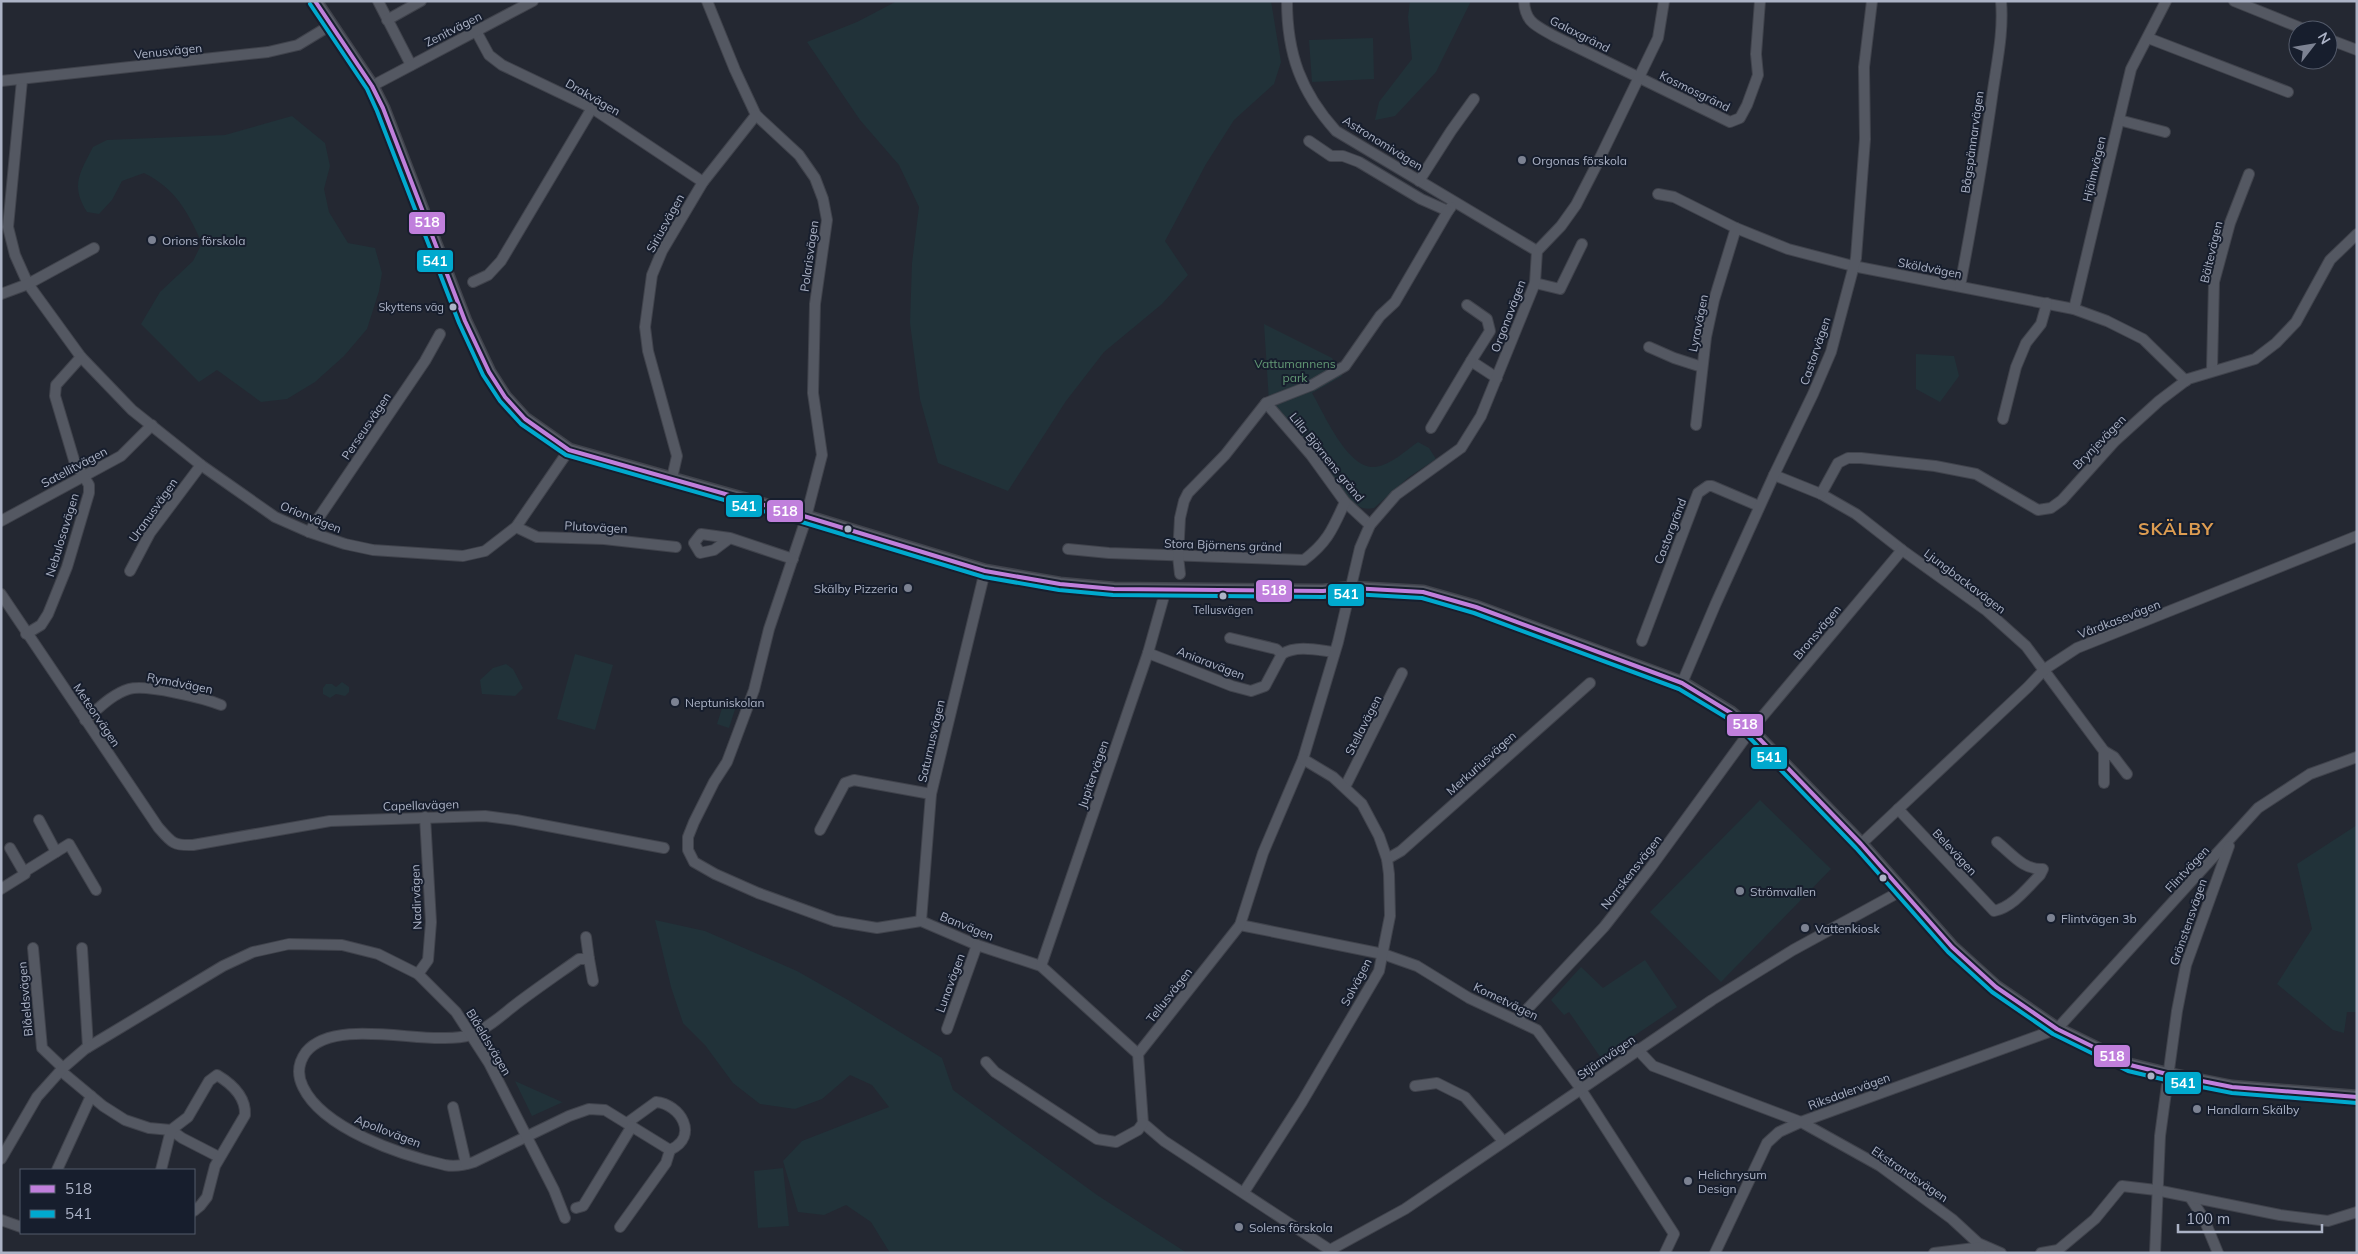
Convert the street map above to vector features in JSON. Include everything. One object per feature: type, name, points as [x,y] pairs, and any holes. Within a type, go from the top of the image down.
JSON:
[{"type":"street","points":[[315,1],[372,86],[384,108],[465,321],[489,372],[505,397],[525,419],[568,450],[807,517],[985,571],[1060,584],[1114,589],[1323,591],[1352,588],[1423,592],[1476,607],[1682,683],[1723,708],[1751,730],[1860,844],[1952,947],[1996,987],[2057,1029],[2130,1065],[2167,1074],[2232,1087],[2357,1097]]},
{"type":"street","points":[[378,1],[411,65]]},
{"type":"street","points":[[387,20],[421,1]]},
{"type":"street","name":"Zenitvägen","points":[[372,86],[533,1]]},
{"type":"street","name":"Polarisvägen","points":[[694,862],[688,850],[688,838],[714,782],[727,762],[754,690],[769,629],[807,517],[822,455],[813,393],[813,353],[815,304],[827,220],[823,199],[815,178],[799,155],[756,115],[734,70],[707,1]]},
{"type":"street","name":"Astronomivägen","points":[[1287,1],[1295,66],[1317,110],[1336,131],[1419,181],[1451,206],[1537,250]]},
{"type":"street","name":"Galaxgränd","points":[[1524,1],[1525,13],[1532,23],[1554,36],[1638,76]]},
{"type":"street","points":[[1537,250],[1560,226],[1576,205],[1658,38],[1664,1]]},
{"type":"street","name":"Kosmosgränd","points":[[1638,76],[1730,122],[1740,118],[1758,76],[1756,54],[1760,1]]},
{"type":"street","name":"Castorvägen","points":[[1682,683],[1759,506],[1830,355],[1853,266],[1862,203],[1864,67],[1872,1]]},
{"type":"street","name":"Bågspännarvägen","points":[[1960,286],[1977,199],[1998,56],[2002,13],[2001,1]]},
{"type":"street","name":"Hjälmvägen","points":[[2074,309],[2131,69],[2166,1]]},
{"type":"street","points":[[2234,1],[2288,23]]},
{"type":"street","name":"Venusvägen","points":[[1,81],[268,52],[298,45],[331,25]]},
{"type":"street","name":"Drakvägen","points":[[476,31],[490,55],[502,65],[592,108],[703,182]]},
{"type":"street","points":[[2148,38],[2288,92]]},
{"type":"street","points":[[2338,43],[2357,50]]},
{"type":"street","name":"Orionvägen","points":[[22,80],[8,227],[14,255],[28,284],[81,357],[132,410],[201,465],[276,517],[309,532],[345,544],[373,550],[463,556],[485,551],[516,527],[568,450]]},
{"type":"street","points":[[1419,181],[1450,131],[1474,99]]},
{"type":"street","points":[[473,282],[488,275],[501,262],[592,108]]},
{"type":"street","name":"Siriusvägen","points":[[672,478],[677,456],[648,351],[645,327],[652,275],[662,251],[703,182],[756,115]]},
{"type":"street","points":[[2119,120],[2165,132]]},
{"type":"street","points":[[1180,574],[1178,556],[1181,510],[1188,493],[1225,454],[1266,403],[1312,385],[1345,366],[1380,316],[1398,297],[1451,206],[1421,198],[1359,162],[1343,156],[1331,156],[1309,141]]},
{"type":"street","name":"Bältevägen","points":[[2212,370],[2214,282],[2230,223],[2249,174]]},
{"type":"street","name":"Sköldvägen","points":[[1658,194],[1674,197],[1736,228],[1788,250],[1853,266],[2047,303],[2108,320],[2143,339],[2186,381]]},
{"type":"street","name":"Lyravägen","points":[[1696,425],[1706,338],[1714,300],[1736,228]]},
{"type":"street","name":"Brynjevägen","points":[[1821,494],[1838,463],[1848,458],[1860,458],[1935,466],[1976,474],[2038,510],[2051,508],[2062,500],[2115,441],[2159,401],[2186,381],[2212,370],[2256,359],[2276,343],[2296,322],[2330,260],[2357,234]]},
{"type":"street","points":[[1536,283],[1560,289],[1582,244]]},
{"type":"street","points":[[1,294],[28,284],[94,248]]},
{"type":"street","name":"Orgonavägen","points":[[1352,588],[1360,548],[1370,525],[1396,495],[1461,448],[1482,416],[1536,283],[1537,250]]},
{"type":"street","points":[[2003,419],[2016,367],[2026,343],[2041,324],[2047,303]]},
{"type":"street","points":[[1431,428],[1490,331],[1487,319],[1477,310],[1467,305]]},
{"type":"street","name":"Perseusvägen","points":[[309,532],[425,361],[440,334]]},
{"type":"street","points":[[1648,347],[1702,367]]},
{"type":"street","name":"Nebulosavägen","points":[[26,634],[40,625],[48,614],[67,567],[89,493],[89,485],[74,460],[55,396],[56,385],[81,357]]},
{"type":"street","points":[[1472,361],[1497,378]]},
{"type":"street","name":"Lilla Björnens gränd","points":[[1266,403],[1311,455],[1345,502],[1370,525]]},
{"type":"street","name":"Satellitvägen","points":[[1,521],[120,456],[152,426]]},
{"type":"street","name":"Uranusvägen","points":[[130,571],[150,533],[201,465]]},
{"type":"street","name":"Ljungbackavägen","points":[[1774,475],[1821,494],[1856,514],[1902,550],[1987,611],[2026,646],[2045,669],[2100,755],[2114,758],[2128,774]]},
{"type":"street","name":"Castorgränd","points":[[1642,641],[1698,493],[1708,486],[1712,486],[1759,506]]},
{"type":"street","name":"Stora Björnens gränd","points":[[1068,549],[1109,553],[1304,560],[1320,548],[1328,537],[1345,502]]},
{"type":"street","name":"Plutovägen","points":[[516,527],[536,537],[604,539],[676,547]]},
{"type":"street","name":"Vårdkasevägen","points":[[1860,844],[2045,669],[2077,648],[2357,536]]},
{"type":"street","points":[[730,538],[793,559]]},
{"type":"street","name":"Bronsvägen","points":[[1751,730],[1902,550]]},
{"type":"street","name":"Saturnusvägen","points":[[922,921],[931,794],[985,571]]},
{"type":"street","name":"Tellusvägen","points":[[1138,1054],[1240,925],[1263,853],[1303,759],[1352,588]]},
{"type":"street","name":"Jupitervägen","points":[[1041,966],[1148,652],[1166,589]]},
{"type":"street","name":"Meteorvägen","points":[[1,594],[26,634],[158,827],[169,841],[178,846]]},
{"type":"street","points":[[1230,638],[1276,649],[1282,654],[1292,649],[1334,652]]},
{"type":"street","name":"Aniaravägen","points":[[1148,652],[1232,686],[1251,690],[1265,686],[1282,654]]},
{"type":"street","name":"Stellavägen","points":[[1345,787],[1402,674]]},
{"type":"street","name":"Merkuriusvägen","points":[[1387,859],[1401,851],[1590,683]]},
{"type":"street","name":"Rymdvägen","points":[[85,720],[114,696],[130,689],[144,688],[207,699],[220,705]]},
{"type":"street","name":"Norrskensvägen","points":[[1517,1020],[1604,927],[1663,851],[1751,730]]},
{"type":"street","points":[[2100,755],[2104,783]]},
{"type":"street","name":"Flintvägen","points":[[2057,1029],[2231,840],[2258,808],[2310,774],[2357,757]]},
{"type":"street","name":"Solvägen","points":[[1244,1192],[1302,1102],[1379,971],[1390,916],[1387,859],[1379,836],[1362,804],[1345,787],[1303,759]]},
{"type":"street","points":[[820,830],[845,783],[854,780],[931,794]]},
{"type":"street","name":"Belevägen","points":[[1898,809],[1994,912],[2004,910],[2040,875],[2043,869],[2033,870],[2023,865],[1998,842]]},
{"type":"street","name":"Capellavägen","points":[[178,846],[330,821],[424,816],[486,816],[664,848]]},
{"type":"street","name":"Nadirvägen","points":[[418,974],[428,960],[431,922],[424,816]]},
{"type":"street","points":[[39,820],[56,852]]},
{"type":"street","name":"Grönstensvägen","points":[[2155,1253],[2156,1190],[2167,1074],[2186,964],[2231,840]]},
{"type":"street","points":[[1,889],[69,844],[96,890]]},
{"type":"street","points":[[10,848],[24,872]]},
{"type":"street","name":"Banvägen","points":[[694,862],[714,874],[758,893],[835,921],[878,928],[922,921],[978,944],[1041,966],[1138,1054]]},
{"type":"street","name":"Stjärnvägen","points":[[1330,1251],[1405,1209],[1581,1090],[1637,1049],[1712,1000],[1793,950],[1901,890]]},
{"type":"street","name":"Kometvägen","points":[[1240,925],[1383,954],[1417,966],[1469,998],[1537,1030],[1551,1045],[1674,1234],[1665,1253]]},
{"type":"street","points":[[586,937],[593,982]]},
{"type":"street","name":"Blåeldsvägen","points":[[1,1159],[37,1097],[62,1069],[88,1047],[223,966],[253,952],[289,944],[342,945],[378,954],[418,974],[456,1012],[489,1063],[554,1190],[565,1218]]},
{"type":"street","name":"Lunavägen","points":[[947,1029],[978,944]]},
{"type":"street","name":"Blåeldsvägen","points":[[33,948],[42,1048],[62,1069]]},
{"type":"street","points":[[82,948],[88,1047]]},
{"type":"street","name":"Apollovägen","points":[[589,960],[580,959],[471,1035],[445,1038],[338,1035],[321,1041],[307,1051],[302,1059],[298,1073],[307,1096],[327,1117],[354,1134],[446,1165],[466,1164],[527,1138],[569,1116],[589,1108],[605,1110],[670,1150]]},
{"type":"street","name":"Riksdalervägen","points":[[1716,1253],[1767,1143],[1779,1132],[1801,1122],[2057,1029]]},
{"type":"street","name":"Ekstrandsvägen","points":[[1637,1049],[1653,1066],[1801,1122],[1880,1166],[1952,1219],[1983,1249],[2001,1253]]},
{"type":"street","points":[[986,1062],[995,1072],[1097,1139],[1116,1142],[1138,1130],[1143,1124],[1138,1054]]},
{"type":"street","points":[[62,1069],[91,1096],[125,1120],[149,1128],[171,1130],[182,1138],[219,1157]]},
{"type":"street","points":[[161,1169],[171,1130],[188,1117],[209,1081],[217,1075],[237,1092],[245,1107],[245,1116],[214,1166],[207,1197],[195,1210]]},
{"type":"street","points":[[1415,1086],[1437,1082],[1465,1097],[1504,1141]]},
{"type":"street","points":[[57,1169],[91,1096]]},
{"type":"street","points":[[576,1208],[582,1206],[588,1198],[629,1125],[656,1102],[664,1102],[684,1120],[686,1128],[684,1138],[670,1150],[666,1164],[620,1226]]},
{"type":"street","points":[[453,1107],[466,1164]]},
{"type":"street","points":[[1143,1124],[1164,1141],[1244,1192],[1330,1251]]},
{"type":"street","points":[[2041,1253],[2058,1250],[2095,1219],[2122,1186],[2156,1190],[2280,1214],[2328,1221],[2357,1212]]},
{"type":"street","points":[[2190,1196],[2204,1219],[2218,1253]]},
{"type":"street","points":[[1,1220],[20,1226]]},
{"type":"street","points":[[1934,1253],[1983,1249]]},
{"type":"green space","points":[[897,1],[1271,1],[1281,62],[1274,84],[1234,120],[1206,164],[1165,241],[1188,275],[1162,304],[1104,352],[1066,401],[1008,491],[938,463],[920,399],[910,323],[912,263],[919,207],[899,165],[860,120],[807,42],[857,22]]},
{"type":"green space","points":[[1410,1],[1471,1],[1436,72],[1395,116],[1375,120],[1379,102],[1412,59],[1408,17]]},
{"type":"green space","points":[[1373,38],[1374,79],[1312,82],[1309,40]]},
{"type":"green space","points":[[292,116],[325,143],[330,166],[324,189],[329,212],[348,243],[375,248],[382,273],[379,291],[367,329],[344,356],[315,382],[287,399],[261,402],[217,370],[199,382],[141,324],[160,292],[193,261],[202,243],[179,202],[164,186],[144,173],[122,181],[112,200],[99,214],[87,212],[82,203],[78,186],[84,164],[93,147],[107,140],[225,135]]},
{"type":"green space","name":"Vattumannens park","points":[[1264,324],[1332,358],[1342,376],[1312,393],[1330,426],[1346,450],[1355,459],[1365,465],[1381,466],[1398,457],[1418,442],[1429,448],[1436,459],[1409,477],[1374,508],[1363,508],[1354,503],[1269,402]]},
{"type":"green space","points":[[1916,354],[1954,356],[1959,376],[1940,402],[1916,389]]},
{"type":"green space","points":[[575,654],[613,665],[595,730],[557,719]]},
{"type":"green space","points":[[506,664],[513,669],[523,688],[515,696],[482,694],[480,680],[493,668]]},
{"type":"green space","points":[[342,682],[349,687],[349,692],[345,696],[336,694],[330,698],[323,694],[323,688],[326,684],[332,684],[336,687]]},
{"type":"green space","points":[[725,699],[737,703],[729,728],[717,724]]},
{"type":"green space","name":"Strömvallen","points":[[1760,800],[1831,869],[1721,982],[1650,912]]},
{"type":"green space","points":[[2357,825],[2357,1012],[2347,1012],[2344,1033],[2333,1030],[2277,984],[2312,929],[2297,864]]},
{"type":"green space","points":[[655,920],[705,931],[797,971],[942,1058],[953,1090],[1097,1195],[1187,1253],[890,1253],[871,1222],[846,1205],[824,1215],[798,1212],[783,1161],[802,1141],[889,1107],[872,1085],[850,1075],[822,1099],[795,1109],[760,1104],[733,1083],[705,1045],[683,1023],[671,987]]},
{"type":"green space","points":[[1645,960],[1677,1007],[1601,1058],[1569,1012],[1564,1015],[1551,1000],[1581,967],[1603,988]]},
{"type":"green space","points":[[515,1081],[562,1102],[563,1102],[532,1116]]},
{"type":"green space","points":[[783,1168],[789,1226],[758,1228],[754,1171]]},
{"type":"transit line","name":"518","points":[[315,1],[372,86],[383,108],[465,321],[489,372],[505,397],[525,419],[569,450],[807,517],[985,571],[1060,584],[1114,589],[1323,591],[1352,588],[1423,592],[1476,607],[1682,683],[1731,713],[1751,730],[1861,844],[1952,947],[1996,987],[2057,1029],[2130,1065],[2167,1074],[2232,1087],[2357,1097]]},
{"type":"transit line","name":"541","points":[[310,4],[367,89],[459,323],[483,375],[500,401],[521,424],[566,455],[805,523],[984,577],[1059,590],[1113,595],[1323,597],[1352,594],[1422,598],[1474,613],[1679,689],[1727,718],[1747,735],[1856,848],[1948,952],[1992,992],[2053,1034],[2128,1071],[2166,1080],[2232,1093],[2357,1103]]},
{"type":"place","name":"Orgonas förskola","points":[[1522,160]]},
{"type":"place","name":"Orions förskola","points":[[152,240]]},
{"type":"place","name":"Skyttens väg","points":[[453,307]]},
{"type":"place","name":"Skälby Pizzeria","points":[[908,588]]},
{"type":"place","name":"Tellusvägen","points":[[1223,596]]},
{"type":"place","name":"Neptuniskolan","points":[[675,702]]},
{"type":"place","name":"Strömvallen","points":[[1740,891]]},
{"type":"place","name":"Flintvägen 3b","points":[[2051,918]]},
{"type":"place","name":"Vattenkiosk","points":[[1805,928]]},
{"type":"place","name":"Handlarn Skälby","points":[[2197,1109]]},
{"type":"place","name":"Helichrysum Design","points":[[1688,1181]]},
{"type":"place","name":"Solens förskola","points":[[1239,1227]]},
{"type":"district","name":"SKÄLBY","points":[[2176,528]]}]
